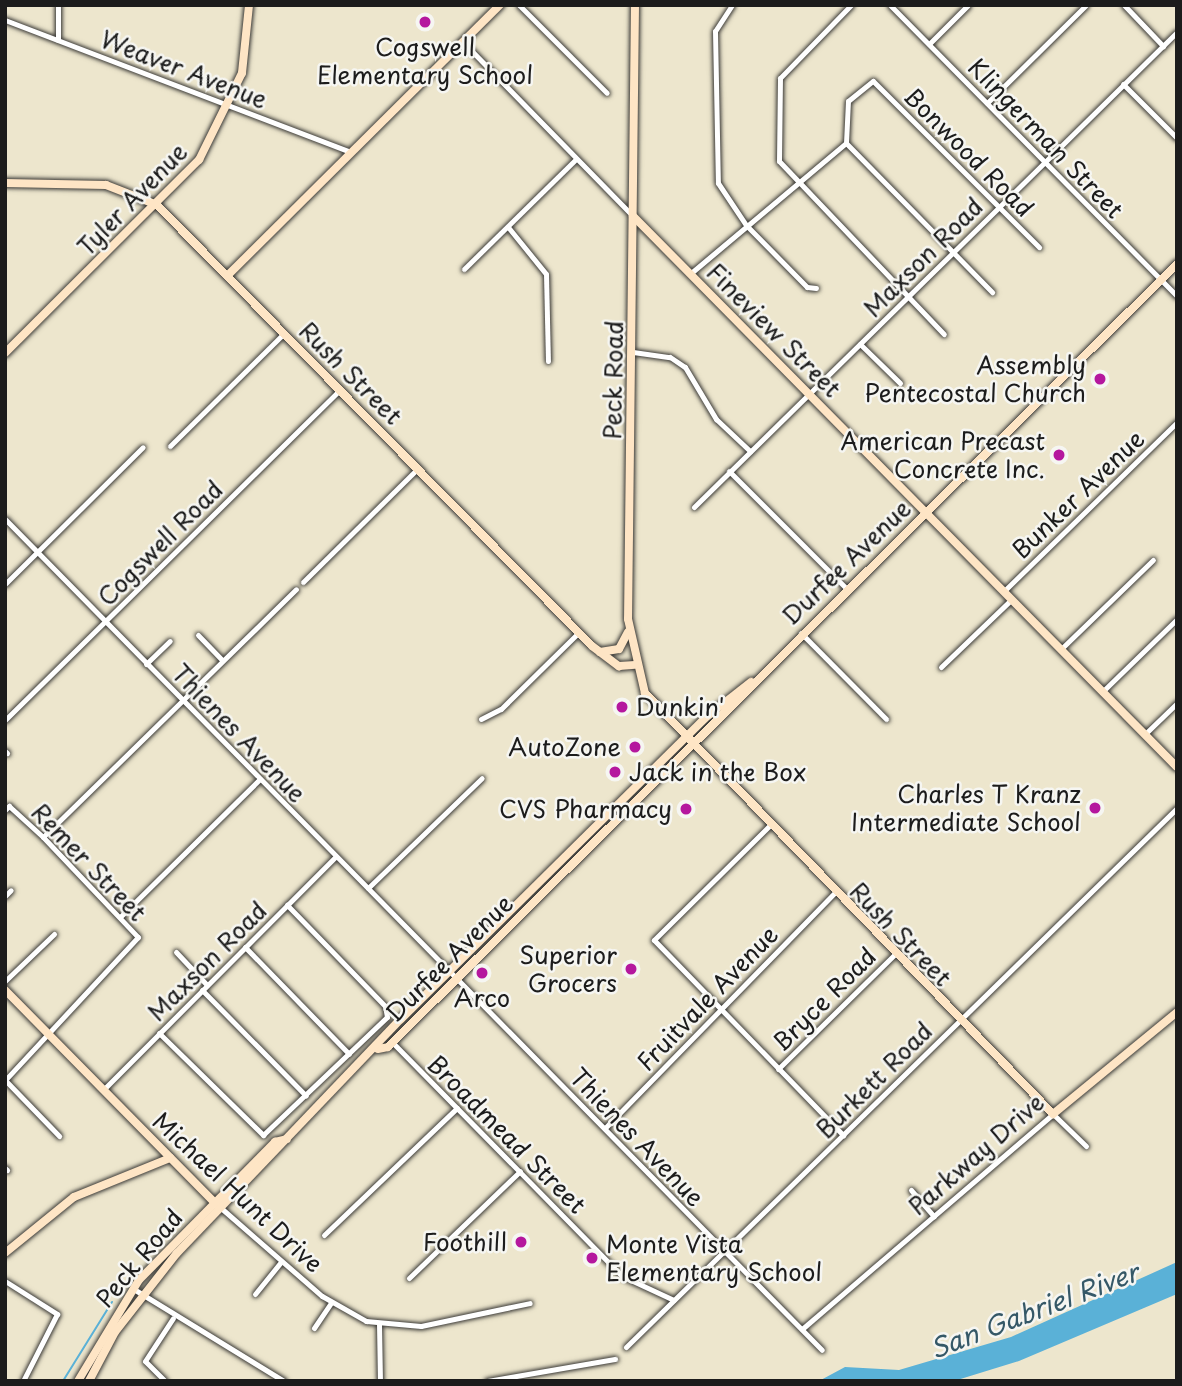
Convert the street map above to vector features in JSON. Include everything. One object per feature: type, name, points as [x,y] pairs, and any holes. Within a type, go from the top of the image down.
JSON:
[{"type":"main road","name":"Tyler Avenue","points":[[5,352],[199,160],[230,106],[245,58],[249,5]]},
{"type":"main road","points":[[229,274],[499,5]]},
{"type":"main road","name":"Peck Road","points":[[635,5],[629,629],[635,665],[652,704],[691,746]]},
{"type":"main road","name":"Rush Street","points":[[5,183],[106,185],[156,205],[229,274],[598,652],[619,666],[635,665]]},
{"type":"main road","name":"Fineview Street","points":[[633,216],[1177,767]]},
{"type":"main road","name":"Durfee Avenue","points":[[378,1049],[385,1035],[452,975],[691,746],[751,682],[1177,264]]},
{"type":"main road","points":[[598,652],[619,649],[629,629]]},
{"type":"main road","name":"Durfee Avenue","points":[[218,1205],[275,1142],[287,1139],[378,1049],[392,1042],[452,975],[684,738],[751,682]]},
{"type":"main road","name":"Rush Street","points":[[691,746],[1052,1114]]},
{"type":"main road","name":"Michael Hunt Drive","points":[[5,990],[218,1205]]},
{"type":"main road","name":"Parkway Drive","points":[[1052,1114],[1177,1012]]},
{"type":"main road","points":[[5,1253],[74,1197],[170,1158]]},
{"type":"main road","name":"Peck Road","points":[[78,1381],[132,1288],[218,1205]]},
{"type":"main road","name":"Peck Road","points":[[89,1381],[142,1294],[218,1205]]},
{"type":"street","points":[[58,5],[58,40]]},
{"type":"street","points":[[519,5],[607,93]]},
{"type":"street","points":[[732,5],[715,31],[714,162],[726,200],[746,225],[807,287],[816,288]]},
{"type":"street","points":[[851,5],[780,78],[779,161],[799,187],[944,334]]},
{"type":"street","name":"Klingerman Street","points":[[890,5],[1177,296]]},
{"type":"street","points":[[929,44],[968,5]]},
{"type":"street","points":[[987,103],[1086,5]]},
{"type":"street","points":[[1124,5],[1163,46]]},
{"type":"street","name":"Weaver Avenue","points":[[5,20],[350,152]]},
{"type":"street","name":"Maxson Road","points":[[694,507],[1177,32]]},
{"type":"street","name":"Fineview Street","points":[[462,41],[633,216]]},
{"type":"street","name":"Bonwood Road","points":[[846,143],[848,101],[873,81],[1039,247]]},
{"type":"street","points":[[1123,84],[1177,138]]},
{"type":"street","points":[[691,273],[746,225],[799,187],[846,143],[992,292]]},
{"type":"street","points":[[464,269],[576,159]]},
{"type":"street","points":[[508,227],[544,268],[548,361]]},
{"type":"street","points":[[170,446],[284,333]]},
{"type":"street","points":[[860,344],[900,383]]},
{"type":"street","points":[[633,352],[670,357],[685,367],[716,419],[750,451]]},
{"type":"street","name":"Cogswell Road","points":[[5,720],[340,390]]},
{"type":"street","name":"Bunker Avenue","points":[[1004,591],[1177,422]]},
{"type":"street","points":[[5,584],[143,447]]},
{"type":"street","points":[[303,582],[418,468]]},
{"type":"street","points":[[729,471],[846,588]]},
{"type":"street","name":"Thienes Avenue","points":[[5,519],[822,1350]]},
{"type":"street","points":[[1061,649],[1153,560]]},
{"type":"street","points":[[43,837],[296,589]]},
{"type":"street","points":[[941,667],[1012,599]]},
{"type":"street","points":[[1102,692],[1177,619]]},
{"type":"street","points":[[481,719],[501,709],[579,632]]},
{"type":"street","points":[[801,633],[886,719]]},
{"type":"street","points":[[198,635],[222,660]]},
{"type":"street","points":[[146,664],[170,641]]},
{"type":"street","points":[[1145,734],[1177,703]]},
{"type":"street","points":[[368,888],[482,778]]},
{"type":"street","points":[[121,916],[260,779]]},
{"type":"street","name":"Remer Street","points":[[7,808],[43,837],[121,916],[138,937],[44,1032]]},
{"type":"street","name":"Burkett Road","points":[[626,1347],[1177,808]]},
{"type":"street","points":[[769,826],[654,940],[843,1135]]},
{"type":"street","name":"Maxson Road","points":[[103,1090],[336,856]]},
{"type":"street","points":[[5,896],[10,890]]},
{"type":"street","name":"Fruitvale Avenue","points":[[605,1128],[834,893]]},
{"type":"street","name":"Durfee Avenue","points":[[159,1033],[263,1135],[349,1054],[388,1010],[287,905]]},
{"type":"street","points":[[5,981],[54,934]]},
{"type":"street","points":[[245,947],[349,1054]]},
{"type":"street","points":[[176,952],[204,988],[306,1096]]},
{"type":"street","name":"Bryce Road","points":[[778,1069],[895,954]]},
{"type":"street","points":[[44,1032],[5,1080],[59,1136]]},
{"type":"street","name":"Broadmead Street","points":[[385,1035],[622,1276],[674,1300]]},
{"type":"street","points":[[324,1235],[457,1108]]},
{"type":"street","name":"Rush Street","points":[[1052,1114],[1086,1146]]},
{"type":"street","name":"Parkway Drive","points":[[802,1329],[1052,1114]]},
{"type":"street","points":[[409,1278],[520,1171]]},
{"type":"street","points":[[911,1190],[934,1216]]},
{"type":"street","name":"Michael Hunt Drive","points":[[218,1205],[280,1263],[331,1303],[379,1324],[421,1326],[530,1303]]},
{"type":"street","points":[[255,1294],[280,1263]]},
{"type":"street","points":[[5,1281],[57,1314],[23,1381]]},
{"type":"street","points":[[132,1288],[173,1318],[275,1379],[284,1381]]},
{"type":"street","points":[[314,1328],[331,1303]]},
{"type":"street","points":[[165,1381],[145,1361],[173,1318]]},
{"type":"street","points":[[379,1324],[380,1381]]},
{"type":"street","points":[[487,1381],[615,1359]]},
{"type":"water","points":[[1177,1262],[1177,1294],[1019,1361],[954,1381],[819,1381],[845,1367],[899,1370],[1011,1337]]},
{"type":"waterway","points":[[63,1381],[112,1302]]},
{"type":"place","name":"Cogswell Elementary School","points":[[425,22]]},
{"type":"place","name":"Assembly Pentecostal Church","points":[[1100,379]]},
{"type":"place","name":"American Precast Concrete Inc.","points":[[1059,455]]},
{"type":"place","name":"Dunkin'","points":[[622,707]]},
{"type":"place","name":"AutoZone","points":[[635,747]]},
{"type":"place","name":"Jack in the Box","points":[[615,772]]},
{"type":"place","name":"Charles T Kranz Intermediate School","points":[[1095,808]]},
{"type":"place","name":"CVS Pharmacy","points":[[686,809]]},
{"type":"place","name":"Superior Grocers","points":[[631,969]]},
{"type":"place","name":"Arco","points":[[482,973]]},
{"type":"place","name":"Foothill","points":[[521,1242]]},
{"type":"place","name":"Monte Vista Elementary School","points":[[592,1258]]},
{"type":"water label","name":"San Gabriel River","points":[[1034,1310]]}]
